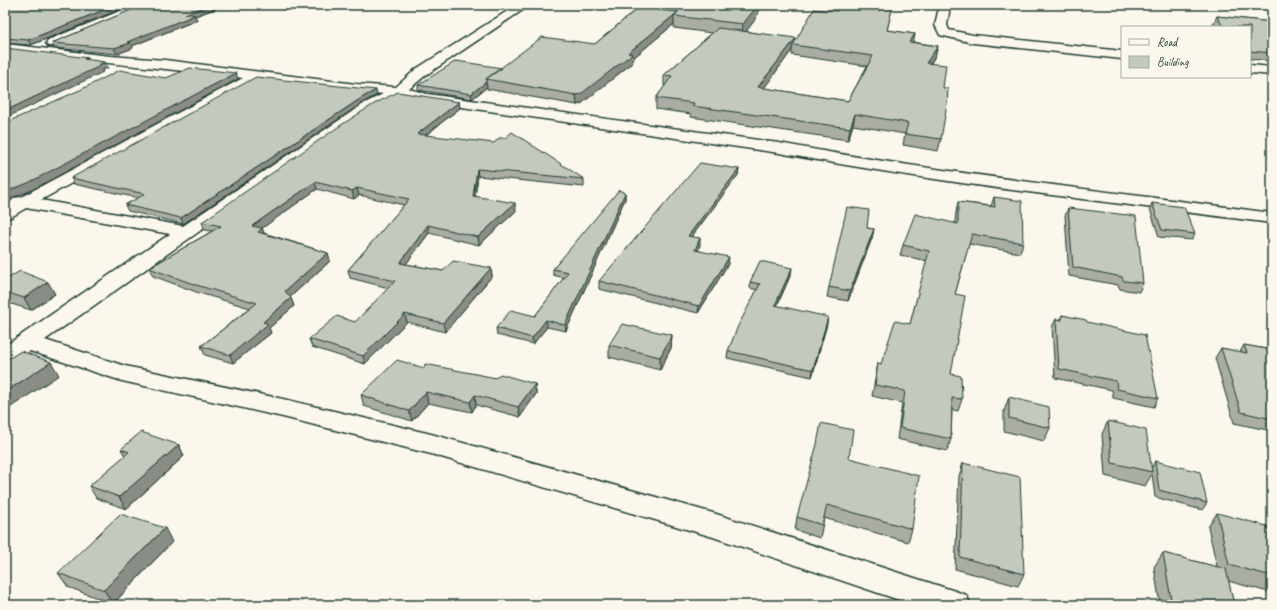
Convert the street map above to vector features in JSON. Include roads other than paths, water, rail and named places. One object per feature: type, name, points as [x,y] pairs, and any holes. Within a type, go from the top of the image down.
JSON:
[{"type":"street","points":[[5,62],[144,5]]},
{"type":"street","points":[[5,357],[364,110],[398,92],[421,72],[524,5]]},
{"type":"street","points":[[943,5],[941,25],[944,33],[973,39],[1121,56]]},
{"type":"street","points":[[5,48],[258,75],[398,92],[426,98],[483,104],[651,131],[779,148],[827,157],[966,178],[1272,218]]},
{"type":"street","points":[[116,72],[135,62]]},
{"type":"street","points":[[1251,69],[1272,71]]},
{"type":"street","points":[[5,213],[26,203],[258,75]]},
{"type":"street","points":[[5,200],[187,232]]},
{"type":"street","points":[[27,342],[122,372],[283,408],[431,444],[713,525],[955,605]]}]
